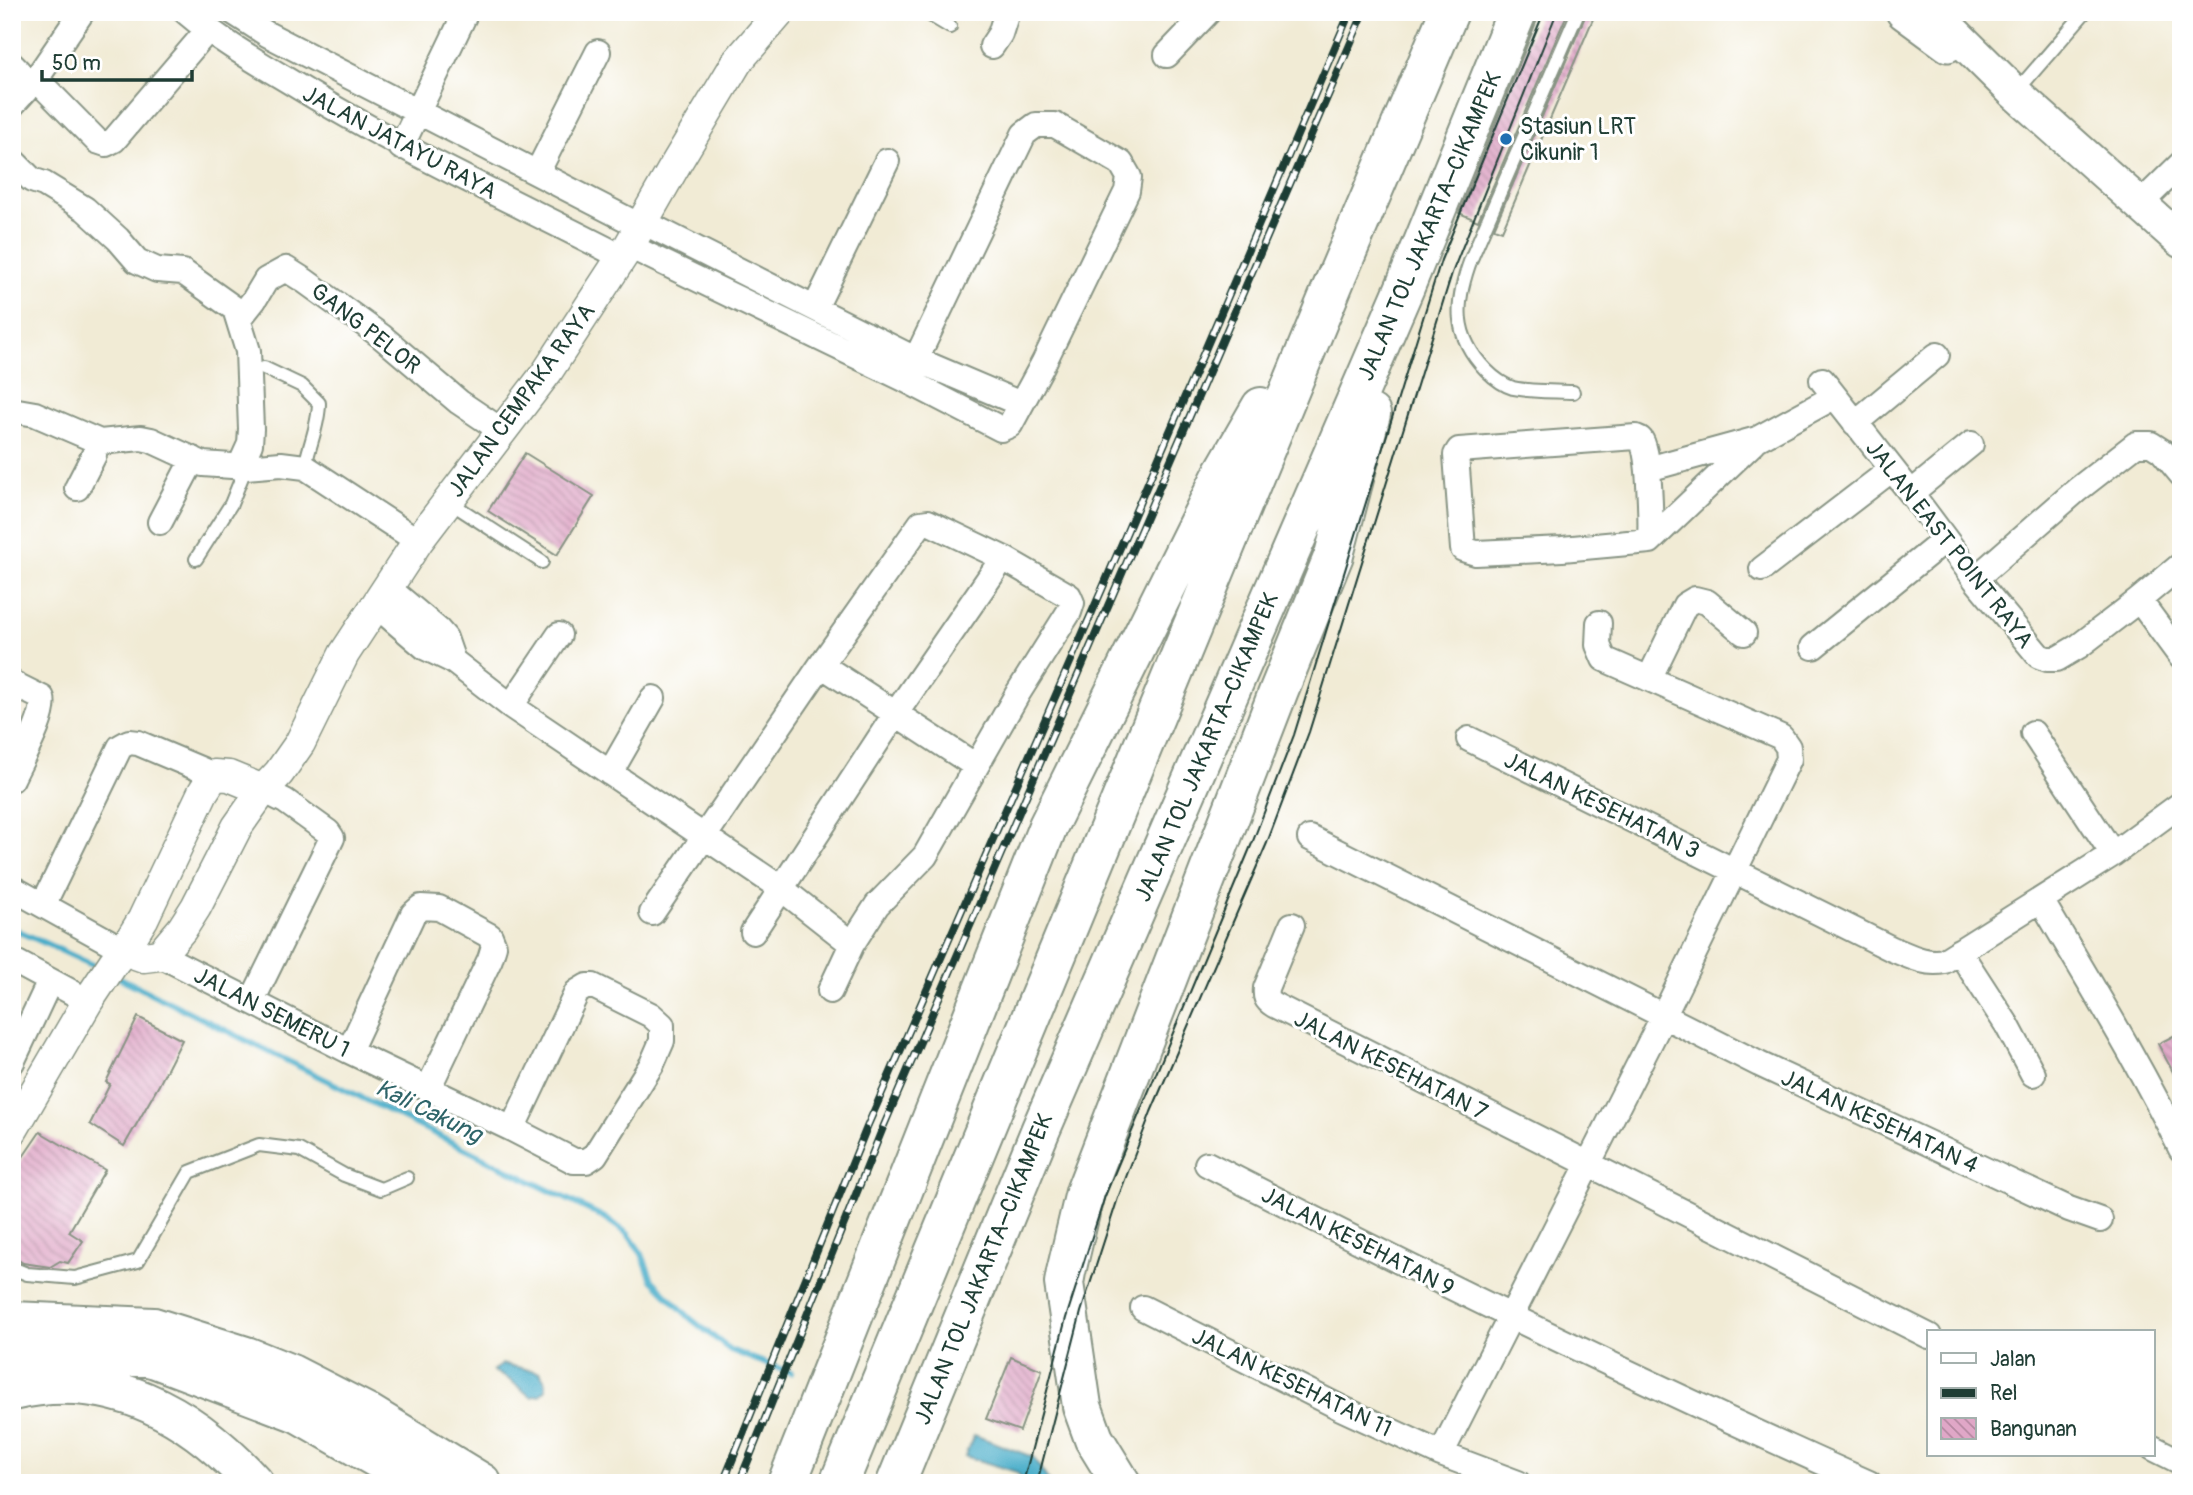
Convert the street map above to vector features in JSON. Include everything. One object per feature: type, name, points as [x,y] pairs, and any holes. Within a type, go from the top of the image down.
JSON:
[{"type":"highway","points":[[839,1483],[1336,278],[1449,12]]},
{"type":"highway","name":"JALAN TOL JAKARTA–CIKAMPEK","points":[[896,1483],[1062,1078],[1405,287],[1517,12]]},
{"type":"highway","points":[[787,1483],[1048,826],[1223,473],[1336,278]]},
{"type":"highway","points":[[1121,1483],[1094,1439],[1082,1406],[1064,1283],[1085,1192],[1334,555],[1405,287]]},
{"type":"highway","points":[[12,1321],[154,1327],[246,1356],[291,1374],[369,1414],[482,1483]]},
{"type":"highway","points":[[12,1356],[148,1357],[298,1413],[420,1483]]},
{"type":"highway","points":[[12,1391],[47,1384],[90,1385],[138,1397],[186,1423],[233,1459],[254,1483]]},
{"type":"highway","points":[[337,1434],[396,1483]]},
{"type":"highway","points":[[768,1483],[804,1439]]},
{"type":"main road","points":[[1903,12],[2015,93]]},
{"type":"main road","points":[[1933,12],[2015,93],[2181,241]]},
{"type":"street","points":[[12,105],[22,72],[82,12]]},
{"type":"street","name":"JALAN JATAYU RAYA","points":[[186,12],[208,31],[401,146],[634,238]]},
{"type":"street","name":"JALAN JATAYU RAYA","points":[[233,12],[267,34],[537,173],[634,238]]},
{"type":"street","points":[[401,146],[466,12]]},
{"type":"street","name":"JALAN CEMPAKA RAYA","points":[[160,955],[189,918],[237,827],[300,743],[344,654],[418,541],[547,372],[634,238],[737,62],[780,12]]},
{"type":"street","points":[[992,46],[1000,34],[1007,12]]},
{"type":"street","points":[[1167,55],[1208,12]]},
{"type":"street","points":[[22,72],[96,141],[106,144],[114,140],[208,31]]},
{"type":"street","points":[[537,173],[598,52]]},
{"type":"street","points":[[634,238],[815,309],[1002,429],[1010,425],[1043,364],[1127,191],[1129,177],[1121,163],[1055,125],[1036,125],[1024,134],[911,369]]},
{"type":"street","points":[[12,160],[32,180],[44,184],[93,216],[137,261],[157,270],[183,272],[235,309],[248,351],[251,429],[250,444],[243,466]]},
{"type":"street","points":[[815,309],[887,160]]},
{"type":"street","points":[[2139,205],[2181,164]]},
{"type":"street","points":[[634,238],[911,369]]},
{"type":"street","name":"GANG PELOR","points":[[239,319],[265,280],[286,269],[381,335],[459,401],[502,430]]},
{"type":"street","points":[[1854,423],[1937,355]]},
{"type":"street","name":"JALAN EAST POINT RAYA","points":[[1757,439],[1828,389],[1975,579],[2039,656],[2057,659],[2079,646],[2139,600]]},
{"type":"street","points":[[12,410],[35,414],[100,442],[141,438],[211,465],[281,464],[305,467],[418,541]]},
{"type":"street","points":[[1650,541],[1648,469],[1643,444],[1636,437],[1459,450],[1457,455],[1463,549],[1468,552],[1562,549],[1650,541],[1757,439]]},
{"type":"street","points":[[1648,469],[1757,439]]},
{"type":"street","points":[[1911,494],[1971,443]]},
{"type":"street","points":[[1975,579],[2077,490],[2136,444],[2151,444],[2162,451],[2181,474]]},
{"type":"street","points":[[77,488],[94,454]]},
{"type":"street","points":[[160,522],[193,459]]},
{"type":"street","points":[[1762,569],[1891,470]]},
{"type":"street","points":[[652,914],[821,665],[921,523],[928,522],[1003,558],[1069,596],[1072,603],[925,856],[877,905],[852,944],[830,991]]},
{"type":"street","points":[[1812,647],[1945,540]]},
{"type":"street","points":[[754,932],[895,713],[1003,558]]},
{"type":"street","points":[[2181,565],[2139,600],[2181,657]]},
{"type":"street","points":[[382,597],[412,610],[438,630],[445,638],[453,661]]},
{"type":"street","points":[[382,597],[426,648],[453,661],[511,706],[782,889],[852,944]]},
{"type":"street","points":[[1649,679],[1685,605],[1695,599],[1707,602],[1744,633]]},
{"type":"street","points":[[1441,1454],[1663,1017],[1789,759],[1788,747],[1781,737],[1604,659],[1598,645],[1599,623]]},
{"type":"street","points":[[511,706],[559,635]]},
{"type":"street","points":[[821,665],[976,766]]},
{"type":"street","points":[[12,683],[42,698],[43,703],[39,719],[12,779]]},
{"type":"street","points":[[610,774],[653,698]]},
{"type":"street","points":[[2033,733],[2113,854]]},
{"type":"street","name":"JALAN KESEHATAN 3","points":[[1469,739],[1922,962],[1944,961],[2113,854],[2181,804]]},
{"type":"street","points":[[43,905],[120,747],[129,742],[138,743],[214,775],[229,776],[264,790],[330,833],[332,838],[252,1001]]},
{"type":"street","points":[[12,1130],[156,894],[202,792],[214,775]]},
{"type":"street","name":"JALAN KESEHATAN 4","points":[[1310,838],[1663,1017],[1870,1117],[2069,1209],[2100,1220]]},
{"type":"street","points":[[12,888],[43,905],[107,974]]},
{"type":"street","points":[[2041,900],[2131,1055],[2181,1149]]},
{"type":"street","points":[[349,1051],[413,914],[421,907],[439,908],[490,936],[494,946],[428,1089]]},
{"type":"street","name":"JALAN KESEHATAN 7","points":[[1292,925],[1266,988],[1265,996],[1268,1001],[1587,1165]]},
{"type":"street","points":[[1959,951],[2007,1025],[2033,1074]]},
{"type":"street","points":[[12,960],[50,981],[107,974],[144,957],[160,955]]},
{"type":"street","name":"JALAN SEMERU 1","points":[[160,955],[574,1161],[586,1161],[595,1155],[652,1064],[664,1034],[662,1026],[651,1015],[593,986],[587,986],[577,992],[512,1129]]},
{"type":"street","points":[[12,1062],[50,981]]},
{"type":"street","name":"JALAN KESEHATAN 9","points":[[1207,1164],[1510,1316],[1732,1422],[1869,1483]]},
{"type":"street","points":[[1587,1165],[1927,1335]]},
{"type":"street","name":"JALAN KESEHATAN 11","points":[[1143,1308],[1341,1408],[1441,1454],[1518,1483]]},
{"type":"street","points":[[2154,1448],[2181,1462]]},
{"type":"lane","points":[[925,12],[950,27]]},
{"type":"lane","points":[[1573,392],[1512,388],[1494,379],[1464,341],[1459,323],[1459,305],[1471,259],[1578,12]]},
{"type":"lane","points":[[2015,93],[2085,12]]},
{"type":"lane","points":[[264,368],[302,386],[318,403],[319,418],[305,467]]},
{"type":"lane","points":[[196,559],[231,503],[243,466]]},
{"type":"lane","points":[[448,501],[541,562]]},
{"type":"lane","points":[[12,1268],[27,1274],[75,1278],[138,1261],[190,1172],[259,1145],[299,1150],[344,1175],[381,1189],[407,1178]]},
{"type":"water","points":[[502,1364],[540,1372],[546,1389],[540,1395],[531,1397],[510,1380],[493,1371]]},
{"type":"water","points":[[974,1435],[1033,1457],[1050,1483],[1026,1483],[1017,1472],[965,1456]]},
{"type":"building","points":[[1538,12],[1568,12],[1478,221],[1459,213]]},
{"type":"building","points":[[1587,12],[1596,12],[1502,231],[1494,228]]},
{"type":"building","points":[[525,453],[594,496],[557,555],[488,511]]},
{"type":"building","points":[[138,1017],[182,1040],[124,1146],[90,1124],[110,1084],[106,1082]]},
{"type":"building","points":[[2181,1032],[2181,1087],[2158,1044]]},
{"type":"building","points":[[40,1132],[105,1170],[69,1232],[83,1241],[68,1263],[60,1261],[50,1267],[23,1263],[12,1256],[12,1173]]},
{"type":"building","points":[[1011,1357],[1042,1370],[1020,1431],[986,1419]]},
{"type":"waterway","name":"Kali Cakung","points":[[12,928],[99,968]]},
{"type":"waterway","name":"Kali Cakung","points":[[116,976],[605,1218],[628,1234],[642,1254],[652,1280],[691,1319],[730,1350],[791,1373]]},
{"type":"tram line","points":[[1023,1483],[1066,1318],[1105,1196],[1253,841],[1294,735],[1441,260],[1544,12]]},
{"type":"tram line","points":[[1037,1483],[1081,1312],[1118,1198],[1151,1112],[1267,843],[1309,732],[1452,273],[1557,12]]},
{"type":"railway","points":[[723,1483],[867,1127],[1350,12]]},
{"type":"railway","points":[[739,1483],[882,1130],[1364,12]]},
{"type":"place","name":"Stasiun LRT Cikunir 1","points":[[1506,139]]}]
